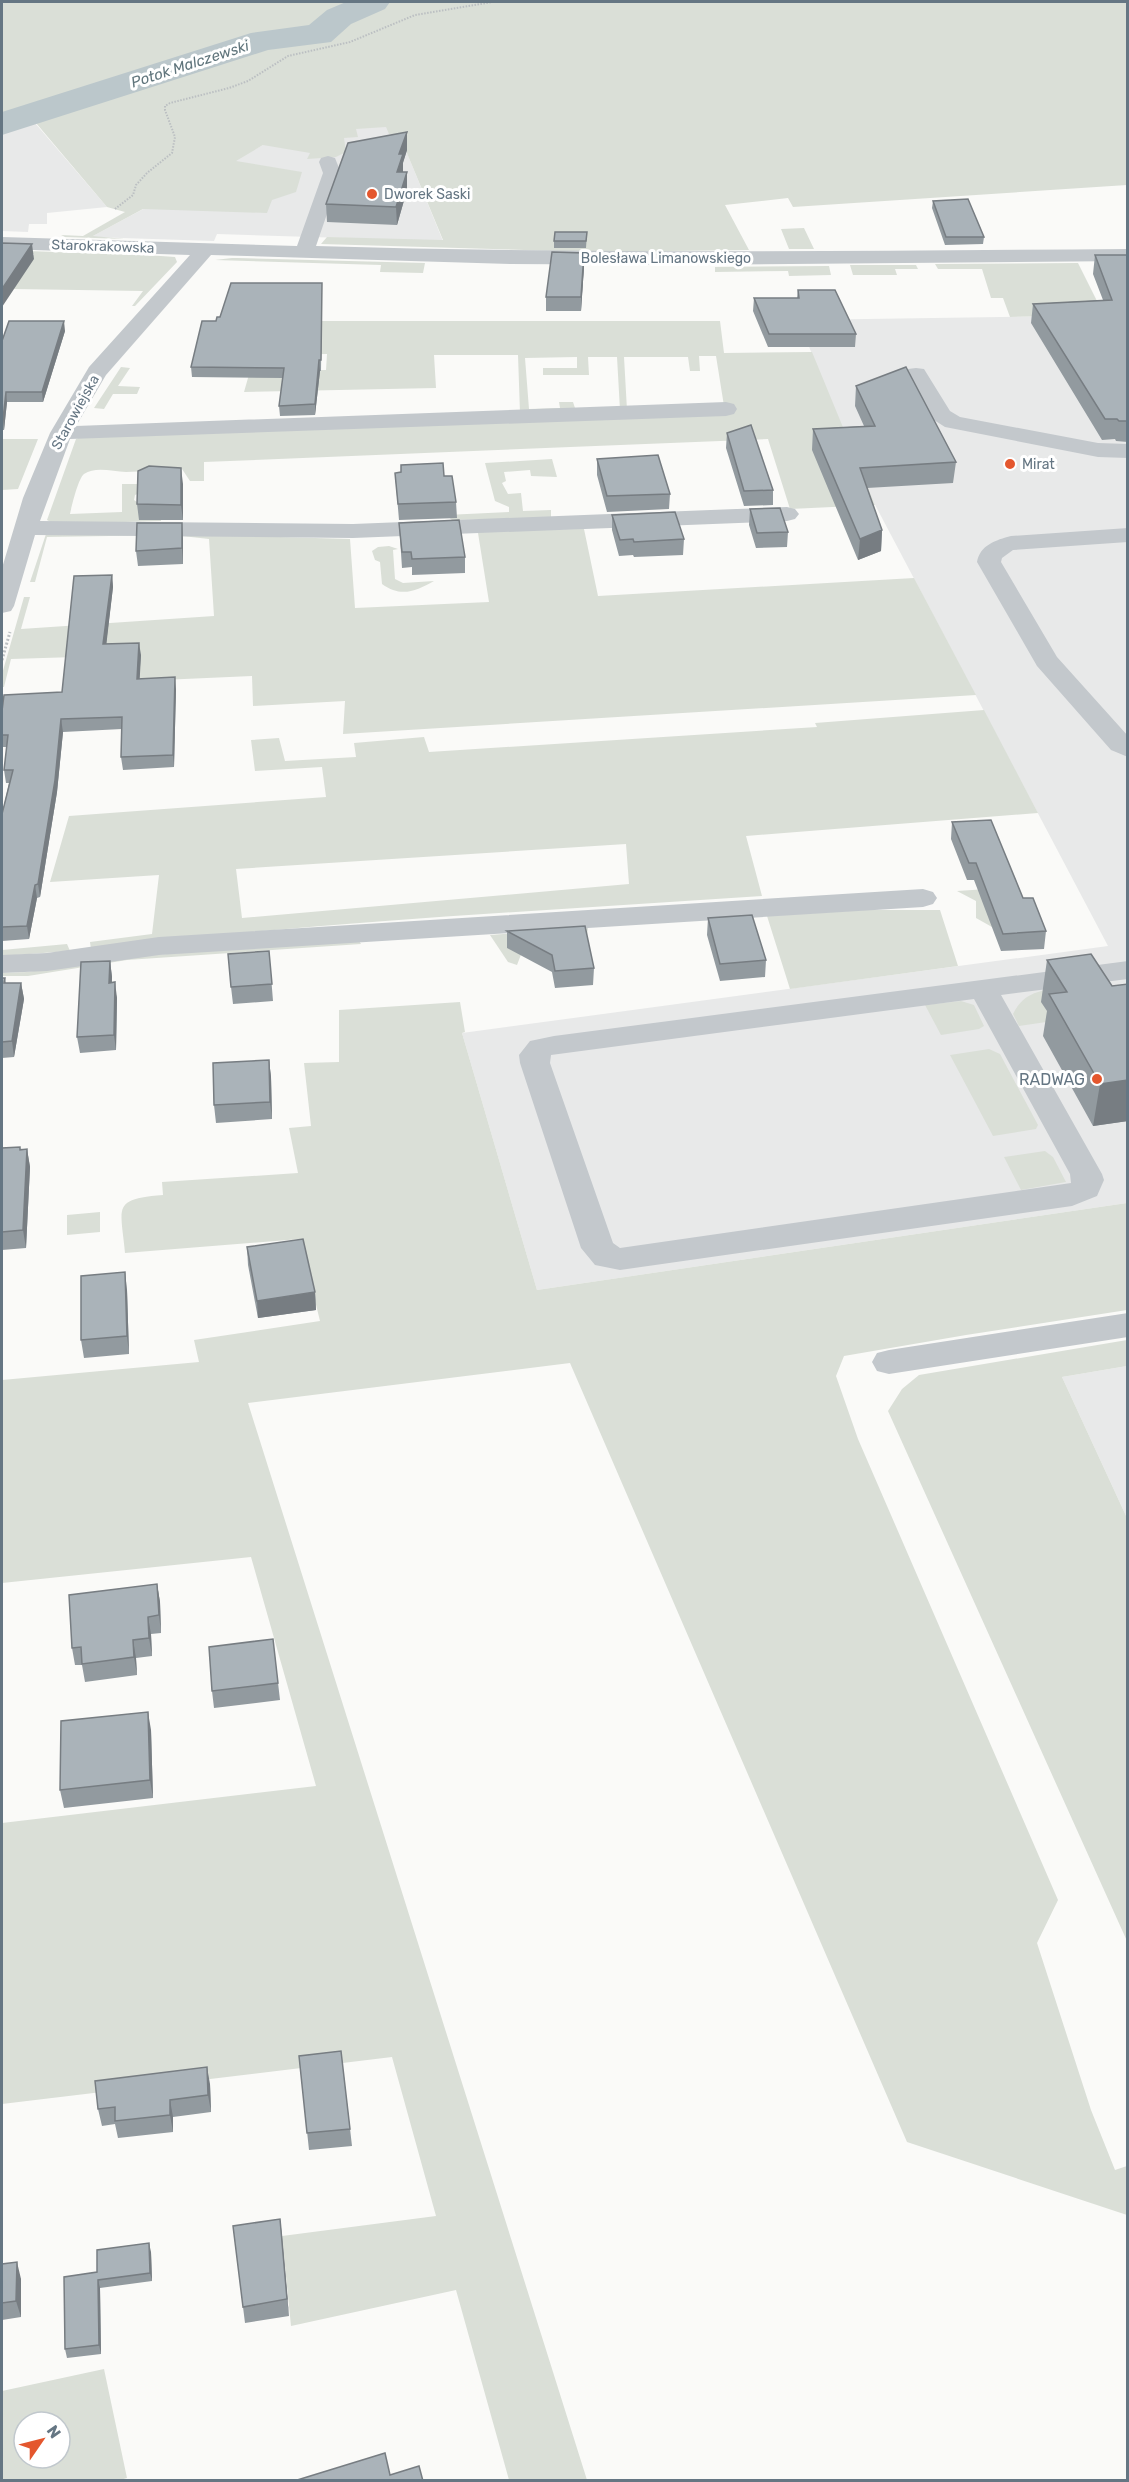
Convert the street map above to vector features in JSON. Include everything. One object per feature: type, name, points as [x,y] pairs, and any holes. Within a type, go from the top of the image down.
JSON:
[{"type":"street","points":[[304,253],[332,173],[328,162]]},
{"type":"street","name":"Starokrakowska","points":[[2,243],[205,250]]},
{"type":"street","name":"Bolesława Limanowskiego","points":[[205,250],[671,259],[1128,255]]},
{"type":"street","name":"Starowiejska","points":[[2,606],[35,498],[61,432],[97,372],[205,250]]},
{"type":"street","points":[[916,374],[942,415],[960,424],[1098,450],[1128,451]]},
{"type":"street","points":[[61,432],[726,409]]},
{"type":"street","points":[[27,528],[353,531],[787,514]]},
{"type":"street","points":[[1128,535],[1011,543],[995,550],[990,555],[989,562],[1046,661],[1120,744],[1128,749]]},
{"type":"street","points":[[2,964],[47,962],[159,946],[923,898]]},
{"type":"street","points":[[983,989],[1086,1174],[1088,1180],[1086,1189],[1072,1195],[620,1259],[607,1257],[598,1248],[533,1058],[541,1048],[983,989],[1128,970]]},
{"type":"street","points":[[889,1362],[1128,1325]]},
{"type":"path","points":[[115,209],[133,195],[136,184],[147,173],[172,153],[175,137],[165,110],[165,106],[170,103],[229,88],[248,81],[288,56],[350,42],[415,15],[492,2]]},
{"type":"path","points":[[2,660],[12,626]]},
{"type":"shaded area","points":[[2,2],[1127,2],[1127,185],[793,207],[788,198],[725,205],[749,250],[591,252],[321,244],[327,237],[443,240],[399,134],[389,134],[386,127],[356,129],[358,137],[344,138],[346,152],[336,157],[307,159],[310,153],[263,145],[236,161],[302,172],[296,192],[272,200],[267,213],[143,209],[93,236],[125,239],[65,237],[61,235],[83,236],[125,212],[107,207],[36,123],[29,123],[2,133]]},
{"type":"shaded area","points":[[391,114],[443,241],[217,234],[214,241],[91,237],[263,145]]},
{"type":"shaded area","points":[[35,123],[107,207],[47,213],[47,224],[29,224],[28,232],[2,231],[2,133]]},
{"type":"shaded area","points":[[804,228],[814,249],[789,249],[781,229]]},
{"type":"shaded area","points":[[2,250],[161,256],[175,257],[177,262],[135,306],[132,306],[143,291],[13,289],[34,254],[2,253]]},
{"type":"shaded area","points":[[232,258],[425,263],[423,273],[380,272],[381,265],[215,260]]},
{"type":"shaded area","points":[[1078,263],[1104,315],[1010,317],[1003,298],[991,298],[982,269],[938,269],[935,264]]},
{"type":"shaded area","points":[[850,265],[916,265],[918,269],[895,269],[897,275],[853,275]]},
{"type":"shaded area","points":[[829,266],[831,275],[789,276],[788,271],[715,272],[715,267]]},
{"type":"shaded area","points":[[1127,315],[1127,1203],[537,1290],[462,1033],[1108,946],[872,499],[798,320]]},
{"type":"shaded area","points":[[275,321],[720,321],[724,353],[812,352],[875,505],[790,509],[768,439],[204,462],[204,481],[190,481],[182,469],[126,472],[94,470],[82,477],[70,514],[122,512],[122,484],[140,484],[140,493],[135,495],[134,500],[161,518],[161,521],[54,524],[47,520],[76,439],[81,437],[724,406],[716,356],[699,356],[700,371],[690,371],[688,357],[624,357],[627,410],[620,410],[617,357],[588,357],[589,375],[543,375],[543,368],[577,368],[577,357],[525,358],[529,409],[560,408],[559,402],[573,402],[576,411],[520,413],[518,355],[434,355],[436,388],[244,392],[250,371],[326,370],[327,354],[259,355]]},
{"type":"shaded area","points":[[121,367],[130,368],[118,386],[140,387],[137,394],[113,394],[104,409],[94,408]]},
{"type":"shaded area","points":[[2,439],[38,439],[18,489],[2,490]]},
{"type":"shaded area","points":[[552,459],[557,477],[531,476],[530,470],[504,472],[506,481],[502,483],[508,494],[521,493],[523,511],[551,510],[551,518],[452,520],[446,515],[509,512],[509,507],[495,501],[485,463]]},
{"type":"shaded area","points":[[584,529],[598,596],[914,578],[976,695],[343,734],[345,701],[253,706],[252,676],[139,681],[140,655],[11,659],[4,687],[2,687],[2,674],[24,597],[30,597],[21,629],[214,616],[209,539],[173,535],[47,537],[35,582],[30,582],[46,534],[208,535],[350,539],[355,608],[489,602],[478,533],[488,530]]},
{"type":"shaded area","points":[[389,546],[398,549],[393,550],[395,579],[403,583],[434,581],[408,592],[396,591],[382,584],[380,562],[375,560],[372,551],[378,547]]},
{"type":"shaded area","points":[[984,710],[1038,813],[746,836],[762,896],[342,924],[91,949],[90,942],[152,934],[159,875],[50,882],[69,816],[326,797],[322,767],[255,771],[251,740],[279,738],[285,761],[356,757],[354,743],[424,737],[429,752],[817,727],[815,723]],"holes":[[[626,844],[629,884],[242,918],[236,869]]]},
{"type":"shaded area","points":[[1018,887],[992,927],[976,918],[976,901],[957,891]]},
{"type":"shaded area","points":[[864,910],[940,910],[958,966],[790,989],[767,916]]},
{"type":"shaded area","points":[[588,928],[587,935],[522,952],[517,965],[508,962],[490,935]]},
{"type":"shaded area","points":[[358,939],[361,944],[127,960],[28,976],[2,976],[2,973],[27,972],[129,957]]},
{"type":"shaded area","points":[[67,944],[70,951],[2,956],[2,950]]},
{"type":"shaded area","points":[[1066,987],[1042,1002],[1053,1021],[1019,1026],[1013,1014],[1023,1000],[1035,993]]},
{"type":"shaded area","points":[[961,1001],[974,1005],[984,1026],[979,1029],[941,1035],[925,1005]]},
{"type":"shaded area","points":[[460,1002],[465,1032],[462,1033],[537,1290],[1127,1203],[1127,1310],[844,1356],[836,1376],[858,1439],[1058,1900],[1037,1943],[1091,2110],[1115,2170],[1127,2166],[1127,2215],[907,2142],[570,1363],[248,1403],[587,2480],[509,2480],[456,2290],[291,2326],[282,2236],[436,2216],[392,2057],[2,2104],[2,1823],[316,1786],[251,1557],[2,1583],[2,1380],[199,1362],[194,1340],[320,1321],[300,1239],[125,1253],[123,1208],[135,1199],[163,1195],[162,1182],[298,1173],[289,1128],[311,1126],[304,1063],[339,1062],[339,1010]]},
{"type":"shaded area","points":[[989,1049],[1000,1054],[1038,1125],[1036,1129],[993,1136],[950,1055]]},
{"type":"shaded area","points":[[1045,1151],[1053,1157],[1066,1182],[1021,1190],[1004,1157]]},
{"type":"shaded area","points":[[100,1212],[100,1232],[67,1235],[67,1215]]},
{"type":"shaded area","points":[[1127,1340],[1127,1366],[1062,1377],[1127,1518],[1127,1941],[888,1411],[902,1389],[919,1375]]},
{"type":"shaded area","points":[[1127,1366],[1127,1518],[1062,1377]]},
{"type":"shaded area","points":[[104,2369],[127,2478],[120,2480],[2,2480],[2,2391]]},
{"type":"building","points":[[407,132],[399,154],[403,154],[397,172],[407,172],[396,207],[326,204],[348,143]]},
{"type":"building","points":[[968,199],[984,237],[946,237],[933,201]]},
{"type":"building","points":[[555,232],[587,232],[586,241],[554,241]]},
{"type":"building","points":[[2,243],[32,244],[2,289]]},
{"type":"building","points":[[552,252],[584,253],[581,297],[546,297]]},
{"type":"building","points":[[1095,255],[1128,255],[1128,421],[1105,419],[1033,304],[1112,300]]},
{"type":"building","points":[[231,283],[322,283],[321,360],[319,360],[315,404],[279,406],[284,368],[191,367],[202,321],[216,321],[217,317],[220,317]]},
{"type":"building","points":[[798,290],[835,290],[856,334],[769,334],[754,298],[799,298]]},
{"type":"building","points":[[9,321],[64,321],[42,392],[6,392],[2,419],[2,341]]},
{"type":"building","points":[[906,367],[956,462],[860,468],[882,530],[860,539],[813,429],[875,426],[856,386]]},
{"type":"building","points":[[751,425],[773,490],[744,491],[727,433]]},
{"type":"building","points":[[658,455],[670,494],[607,496],[597,459]]},
{"type":"building","points":[[443,463],[444,476],[452,476],[456,502],[398,504],[395,473],[401,472],[401,465]]},
{"type":"building","points":[[149,466],[181,468],[181,505],[137,504],[138,471]]},
{"type":"building","points":[[780,508],[788,532],[757,533],[750,509]]},
{"type":"building","points":[[675,512],[684,539],[634,542],[633,539],[620,540],[612,515]]},
{"type":"building","points":[[459,520],[465,557],[412,559],[411,552],[402,552],[399,523]]},
{"type":"building","points":[[137,523],[182,523],[182,548],[136,551]]},
{"type":"building","points":[[112,575],[103,644],[139,643],[137,679],[175,677],[173,755],[121,757],[122,717],[61,719],[55,780],[38,884],[35,885],[27,926],[2,927],[2,814],[13,770],[4,770],[8,735],[2,735],[4,695],[62,692],[74,576]]},
{"type":"building","points":[[991,820],[1023,898],[1033,898],[1046,931],[1003,934],[976,863],[969,863],[952,822]]},
{"type":"building","points":[[752,915],[766,960],[720,964],[708,918]]},
{"type":"building","points":[[585,926],[594,968],[555,971],[552,955],[507,931]]},
{"type":"building","points":[[269,951],[272,984],[231,987],[228,954]]},
{"type":"building","points":[[1091,954],[1112,986],[1128,984],[1128,1080],[1100,1084],[1049,994],[1067,992],[1047,960]]},
{"type":"building","points":[[110,961],[109,983],[115,982],[114,1035],[77,1037],[81,962]]},
{"type":"building","points":[[2,978],[5,978],[4,983],[21,983],[12,1041],[2,1042]]},
{"type":"building","points":[[269,1060],[270,1102],[214,1105],[213,1063]]},
{"type":"building","points":[[20,1147],[20,1150],[27,1149],[23,1230],[2,1232],[2,1148]]},
{"type":"building","points":[[303,1239],[315,1292],[257,1301],[247,1247]]},
{"type":"building","points":[[125,1272],[127,1336],[81,1340],[81,1276]]},
{"type":"building","points":[[157,1584],[159,1615],[148,1617],[149,1638],[133,1640],[134,1657],[82,1664],[81,1647],[72,1648],[69,1595]]},
{"type":"building","points":[[273,1639],[278,1683],[212,1691],[209,1647]]},
{"type":"building","points":[[148,1712],[150,1780],[60,1790],[61,1721]]},
{"type":"building","points":[[341,2051],[350,2129],[307,2133],[299,2056]]},
{"type":"building","points":[[207,2067],[208,2095],[170,2100],[170,2115],[115,2121],[115,2107],[98,2109],[95,2081]]},
{"type":"building","points":[[280,2219],[287,2299],[243,2307],[233,2226]]},
{"type":"building","points":[[149,2243],[150,2273],[98,2280],[99,2345],[65,2349],[64,2277],[97,2272],[97,2250]]},
{"type":"building","points":[[17,2262],[16,2301],[2,2303],[2,2264]]},
{"type":"building","points":[[385,2453],[390,2475],[419,2466],[423,2481],[294,2481]]},
{"type":"waterway","name":"Potok Malczewski","points":[[2,124],[89,94],[208,59],[263,40],[319,35],[339,17],[373,2]]},
{"type":"place","name":"Dworek Saski","points":[[372,194]]},
{"type":"place","name":"Mirat","points":[[1010,464]]},
{"type":"place","name":"RADWAG","points":[[1097,1079]]}]
